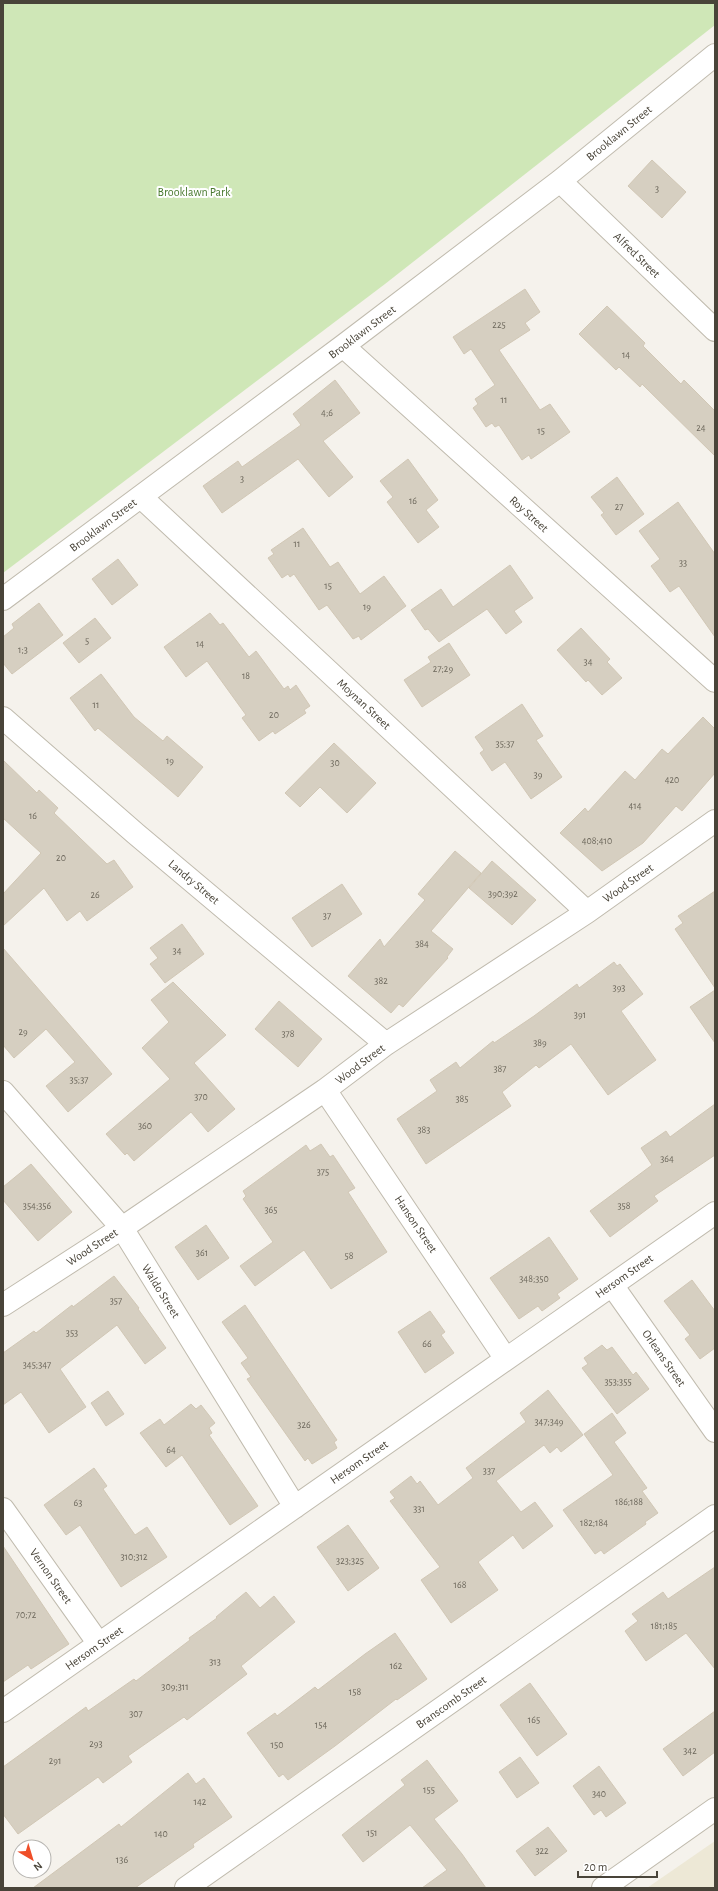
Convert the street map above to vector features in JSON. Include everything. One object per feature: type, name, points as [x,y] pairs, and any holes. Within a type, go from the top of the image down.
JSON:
[{"type":"street","name":"Brooklawn Street","points":[[3,599],[343,346],[560,180],[715,55]]},
{"type":"street","name":"Alfred Street","points":[[560,180],[715,330]]},
{"type":"street","name":"Roy Street","points":[[343,346],[715,681]]},
{"type":"street","name":"Moynan Street","points":[[141,497],[587,912]]},
{"type":"street","name":"Landry Street","points":[[3,718],[136,834],[386,1044]]},
{"type":"street","name":"Wood Street","points":[[3,1305],[122,1228],[325,1090],[386,1044],[587,912],[715,821]]},
{"type":"street","name":"Hanson Street","points":[[325,1090],[506,1358]]},
{"type":"street","name":"Waldo Street","points":[[3,1092],[122,1228],[295,1507]]},
{"type":"street","name":"Hersom Street","points":[[3,1711],[715,1212]]},
{"type":"street","name":"Orleans Street","points":[[612,1285],[715,1431]]},
{"type":"street","name":"Vernon Street","points":[[3,1508],[99,1644]]},
{"type":"street","name":"Branscomb Street","points":[[186,1888],[715,1516]]},
{"type":"street","points":[[603,1888],[715,1809]]},
{"type":"shaded area","points":[[715,1841],[715,1888],[647,1888]]},
{"type":"green space","name":"Brooklawn Park","points":[[3,3],[715,3],[715,25],[385,284],[3,573]]},
{"type":"building","points":[[652,160],[686,192],[662,218],[628,186]]},
{"type":"building","points":[[525,289],[540,312],[525,323],[530,330],[499,350],[540,410],[550,404],[570,432],[531,459],[529,455],[522,460],[499,425],[495,427],[492,423],[486,427],[473,408],[478,404],[475,399],[495,385],[471,349],[464,354],[453,337]]},
{"type":"building","points":[[607,306],[645,343],[643,346],[681,384],[684,380],[715,411],[715,456],[642,384],[640,387],[619,367],[616,370],[579,334]]},
{"type":"building","points":[[335,380],[360,413],[323,441],[353,477],[329,497],[298,459],[222,513],[203,486],[238,461],[242,467],[301,425],[293,414]]},
{"type":"building","points":[[408,459],[438,500],[426,510],[439,527],[418,543],[387,502],[393,497],[380,481]]},
{"type":"building","points":[[617,477],[644,514],[616,535],[601,515],[604,513],[591,497]]},
{"type":"building","points":[[678,502],[715,554],[715,637],[679,586],[670,592],[651,566],[660,559],[639,531]]},
{"type":"building","points":[[303,528],[330,567],[338,562],[360,594],[384,576],[406,606],[361,640],[359,636],[353,639],[327,605],[319,610],[294,574],[290,577],[288,574],[282,578],[268,558],[274,554],[271,550]]},
{"type":"building","points":[[118,559],[138,585],[112,605],[92,579]]},
{"type":"building","points":[[510,565],[533,598],[514,611],[522,622],[506,634],[487,609],[439,642],[428,629],[425,630],[411,610],[441,589],[453,607]]},
{"type":"building","points":[[39,603],[63,635],[12,674],[3,663],[3,637],[14,628],[12,624]]},
{"type":"building","points":[[210,613],[220,625],[223,623],[249,657],[256,651],[284,689],[288,686],[290,690],[296,685],[310,706],[304,710],[306,713],[275,734],[273,731],[259,741],[242,718],[246,715],[207,661],[186,677],[164,647]]},
{"type":"building","points":[[95,618],[111,638],[79,663],[63,643]]},
{"type":"building","points":[[581,628],[610,659],[607,662],[622,678],[602,695],[588,680],[586,682],[557,650]]},
{"type":"building","points":[[449,643],[470,675],[422,707],[404,680],[431,662],[428,657]]},
{"type":"building","points":[[101,674],[134,717],[163,741],[167,736],[203,767],[178,797],[98,728],[95,731],[70,698]]},
{"type":"building","points":[[522,704],[543,736],[536,740],[562,777],[531,799],[505,762],[492,771],[480,753],[484,750],[475,737]]},
{"type":"building","points":[[703,717],[715,729],[715,773],[682,811],[676,806],[643,843],[602,871],[560,833],[585,808],[588,812],[625,771],[635,780],[662,749],[668,754]]},
{"type":"building","points":[[334,743],[376,783],[347,813],[320,787],[300,807],[285,793]]},
{"type":"building","points":[[3,760],[37,793],[39,790],[58,808],[54,813],[107,864],[114,860],[133,887],[87,921],[80,911],[67,921],[44,888],[3,926],[3,894],[41,853],[3,818]]},
{"type":"building","points":[[455,851],[481,873],[431,931],[453,949],[447,957],[448,958],[403,1007],[399,1004],[391,1013],[348,976],[380,939],[384,947],[425,900],[418,894]]},
{"type":"building","points":[[492,861],[536,900],[512,925],[469,888]]},
{"type":"building","points":[[342,884],[362,914],[312,947],[292,918]]},
{"type":"building","points":[[715,891],[715,988],[675,929],[683,923],[678,916]]},
{"type":"building","points":[[182,924],[204,954],[165,983],[150,964],[158,958],[150,948]]},
{"type":"building","points":[[3,948],[112,1074],[68,1112],[46,1086],[75,1062],[46,1029],[14,1058],[3,1045]]},
{"type":"building","points":[[614,962],[617,966],[620,964],[643,994],[621,1011],[656,1060],[608,1095],[571,1044],[539,1068],[536,1065],[502,1092],[511,1106],[426,1164],[397,1119],[437,1091],[430,1080],[456,1062],[460,1068],[493,1041],[494,1043],[534,1016],[577,984],[579,988]]},
{"type":"building","points":[[173,982],[226,1035],[194,1063],[235,1109],[208,1132],[191,1112],[134,1161],[127,1153],[125,1155],[106,1134],[170,1079],[142,1048],[169,1022],[151,1000]]},
{"type":"building","points":[[715,990],[715,1043],[690,1007]]},
{"type":"building","points":[[279,1001],[322,1039],[298,1067],[255,1029]]},
{"type":"building","points":[[715,1104],[715,1155],[654,1196],[658,1201],[610,1237],[590,1211],[652,1165],[641,1148],[666,1131],[670,1137]]},
{"type":"building","points":[[321,1144],[330,1157],[333,1155],[355,1188],[348,1192],[387,1252],[331,1289],[304,1250],[255,1286],[240,1266],[273,1242],[243,1199],[246,1196],[243,1191],[306,1145],[310,1151]]},
{"type":"building","points":[[31,1164],[72,1212],[38,1241],[3,1200],[3,1187]]},
{"type":"building","points":[[206,1225],[229,1258],[198,1280],[175,1247]]},
{"type":"building","points":[[549,1237],[578,1279],[557,1294],[560,1298],[542,1311],[538,1306],[519,1319],[490,1278]]},
{"type":"building","points":[[114,1276],[139,1308],[138,1309],[166,1348],[145,1364],[117,1325],[60,1369],[86,1407],[49,1433],[21,1392],[3,1405],[3,1353],[34,1331],[36,1333],[72,1305],[73,1307]]},
{"type":"building","points":[[692,1280],[715,1311],[715,1348],[700,1359],[685,1339],[690,1335],[664,1301]]},
{"type":"building","points":[[245,1305],[337,1440],[334,1442],[337,1448],[312,1464],[308,1458],[305,1461],[247,1379],[251,1377],[241,1363],[248,1358],[222,1322]]},
{"type":"building","points":[[430,1311],[445,1332],[441,1335],[454,1353],[425,1373],[398,1332]]},
{"type":"building","points":[[602,1345],[607,1350],[612,1347],[633,1375],[636,1372],[649,1389],[617,1414],[582,1368],[588,1364],[584,1358]]},
{"type":"building","points":[[548,1390],[583,1435],[561,1452],[557,1447],[550,1453],[544,1445],[496,1481],[521,1512],[535,1502],[553,1526],[523,1549],[513,1535],[478,1562],[498,1590],[451,1623],[421,1580],[440,1567],[390,1501],[395,1498],[390,1492],[411,1476],[417,1484],[420,1481],[438,1505],[473,1478],[466,1468],[526,1422],[520,1413]]},
{"type":"building","points":[[108,1391],[124,1414],[106,1426],[91,1403]]},
{"type":"building","points":[[191,1404],[196,1409],[201,1405],[215,1423],[209,1428],[212,1433],[209,1435],[258,1506],[230,1525],[182,1455],[166,1467],[140,1433],[160,1419],[164,1425]]},
{"type":"building","points":[[612,1413],[626,1433],[614,1442],[647,1488],[642,1491],[658,1513],[645,1522],[646,1524],[604,1554],[601,1550],[595,1554],[563,1510],[613,1475],[584,1434]]},
{"type":"building","points":[[94,1468],[107,1486],[103,1489],[135,1535],[147,1527],[167,1557],[121,1587],[80,1525],[66,1535],[44,1505]]},
{"type":"building","points":[[348,1525],[379,1568],[348,1591],[317,1547]]},
{"type":"building","points":[[3,1546],[69,1644],[31,1669],[28,1665],[3,1682]]},
{"type":"building","points":[[715,1567],[715,1669],[686,1633],[646,1661],[625,1631],[638,1621],[632,1614],[663,1592],[668,1599]]},
{"type":"building","points":[[246,1592],[260,1608],[274,1596],[295,1622],[241,1666],[247,1674],[187,1720],[184,1717],[128,1756],[132,1762],[103,1783],[98,1777],[18,1834],[3,1814],[3,1767],[86,1707],[88,1711],[134,1679],[136,1681],[190,1640],[189,1638],[217,1618],[216,1617]]},
{"type":"building","points":[[395,1633],[427,1679],[397,1700],[396,1699],[288,1780],[283,1774],[279,1777],[247,1733],[275,1713],[277,1716],[315,1687],[318,1690]]},
{"type":"building","points":[[530,1683],[567,1734],[537,1756],[500,1705]]},
{"type":"building","points":[[715,1711],[715,1752],[683,1776],[663,1749]]},
{"type":"building","points":[[520,1757],[539,1783],[517,1798],[499,1772]]},
{"type":"building","points":[[427,1760],[458,1801],[434,1819],[462,1854],[486,1888],[422,1888],[447,1870],[410,1825],[363,1862],[342,1835],[405,1785],[401,1780]]},
{"type":"building","points":[[599,1766],[626,1803],[606,1817],[601,1810],[594,1815],[573,1786]]},
{"type":"building","points":[[188,1773],[196,1784],[204,1778],[232,1817],[193,1844],[194,1847],[135,1888],[33,1888],[45,1879],[52,1879],[52,1874],[119,1824],[121,1827]]},
{"type":"building","points":[[548,1827],[567,1851],[535,1876],[516,1851]]}]
